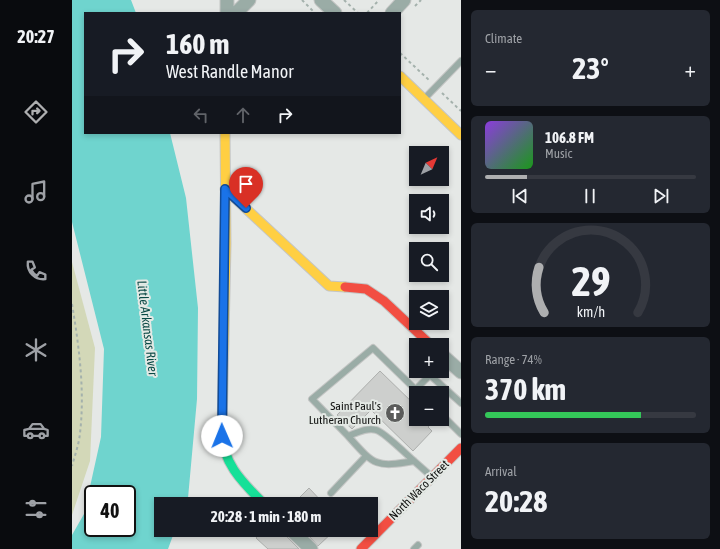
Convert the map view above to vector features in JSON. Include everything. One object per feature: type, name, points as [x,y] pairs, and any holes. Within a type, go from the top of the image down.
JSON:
[{"type":"street","points":[[227,0],[227,12]]},
{"type":"street","points":[[237,12],[249,0]]},
{"type":"street","points":[[321,0],[334,12]]},
{"type":"street","points":[[393,12],[404,0]]},
{"type":"street","points":[[401,77],[461,135]]},
{"type":"street","points":[[225,134],[222,417],[224,448],[230,467],[241,482],[257,497]]},
{"type":"street","points":[[225,189],[329,286],[366,289],[384,300],[424,338]]},
{"type":"street","points":[[449,361],[461,372]]},
{"type":"street","name":"North Waco Street","points":[[361,549],[461,448]]},
{"type":"street","points":[[298,537],[311,549]]},
{"type":"lane","points":[[424,99],[461,61]]},
{"type":"lane","points":[[412,386],[373,348],[312,399],[366,456],[375,463],[387,466],[414,460]]},
{"type":"lane","points":[[421,386],[430,375],[443,386]]},
{"type":"lane","points":[[449,392],[461,402]]},
{"type":"lane","points":[[449,422],[461,434]]},
{"type":"lane","points":[[348,436],[362,430],[377,430],[414,460],[432,477]]},
{"type":"lane","points":[[331,492],[366,456]]},
{"type":"path","points":[[302,0],[314,12]]},
{"type":"path","points":[[344,0],[357,12]]},
{"type":"path","points":[[368,12],[379,0]]},
{"type":"path","points":[[72,304],[77,339],[81,416],[80,434],[72,466]]},
{"type":"green space","points":[[72,262],[95,348],[90,461],[72,515]]},
{"type":"water","name":"Little Arkansas River","points":[[72,0],[131,0],[136,12],[84,12],[84,134],[170,134],[186,198],[198,308],[197,399],[188,497],[154,497],[154,537],[172,537],[168,549],[72,549],[72,535],[84,514],[84,537],[136,537],[136,485],[90,485],[101,437],[104,349],[72,222]]},
{"type":"building","name":"Saint Paul's Lutheran Church","points":[[380,371],[409,399],[409,426],[429,426],[428,427],[432,431],[413,451],[371,410],[352,429],[337,415]]},
{"type":"building","points":[[309,488],[317,497],[300,497]]},
{"type":"building","points":[[287,537],[299,549],[268,549],[256,538]]},
{"type":"building","points":[[310,537],[328,537],[318,546]]},
{"type":"traffic: fast","points":[[222,430],[225,452],[229,462],[241,480],[257,497]]},
{"type":"traffic: slow","points":[[401,77],[461,135]]},
{"type":"traffic: slow","points":[[222,430],[226,244],[225,134]]},
{"type":"traffic: slow","points":[[225,189],[329,286],[345,287]]},
{"type":"traffic: jam","points":[[345,287],[366,289],[384,301],[424,338]]},
{"type":"traffic: jam","points":[[361,549],[461,448]]},
{"type":"place","name":"Saint Paul's Lutheran Church","points":[[395,413]]},
{"type":"route","points":[[222,436],[226,244],[225,189],[246,208]]}]
